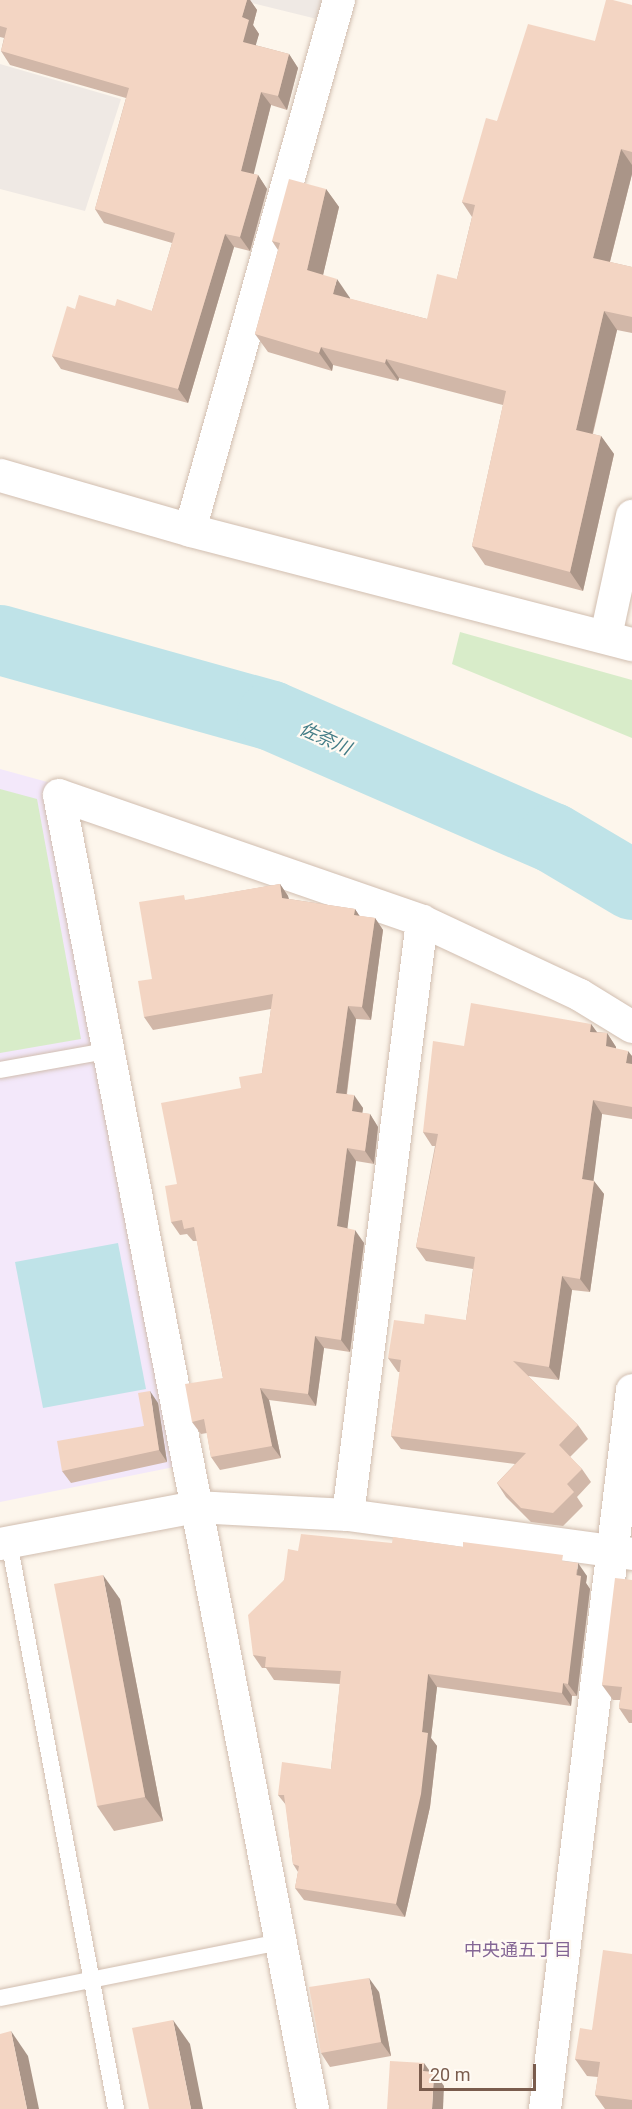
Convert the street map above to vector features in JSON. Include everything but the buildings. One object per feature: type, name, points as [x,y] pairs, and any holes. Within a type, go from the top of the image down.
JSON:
[{"type":"street","points":[[190,530],[339,0]]},
{"type":"street","points":[[0,475],[190,530],[619,640],[632,516]]},
{"type":"street","points":[[313,2109],[59,795],[422,921],[580,995],[632,1027]]},
{"type":"street","points":[[348,1515],[422,921]]},
{"type":"street","points":[[545,2109],[622,1553],[632,1390]]},
{"type":"street","points":[[5,1543],[195,1507],[348,1515],[622,1553]]},
{"type":"lane","points":[[0,1070],[107,1051]]},
{"type":"lane","points":[[5,1543],[116,2109]]},
{"type":"lane","points":[[0,1998],[281,1942]]},
{"type":"shaded area","points":[[240,0],[323,0],[317,19]]},
{"type":"shaded area","points":[[0,64],[121,99],[85,211],[0,189]]},
{"type":"shaded area","points":[[0,769],[51,783],[189,1464],[0,1502]]},
{"type":"green space","points":[[460,632],[632,680],[632,738],[452,664]]},
{"type":"green space","points":[[0,789],[37,799],[81,1039],[0,1053]]},
{"type":"water","points":[[118,1243],[146,1389],[43,1408],[15,1262]]},
{"type":"waterway","name":"佐奈川","points":[[0,640],[272,716],[553,838],[632,885]]},
{"type":"district","name":"中央通五丁目","points":[[518,1950]]}]
